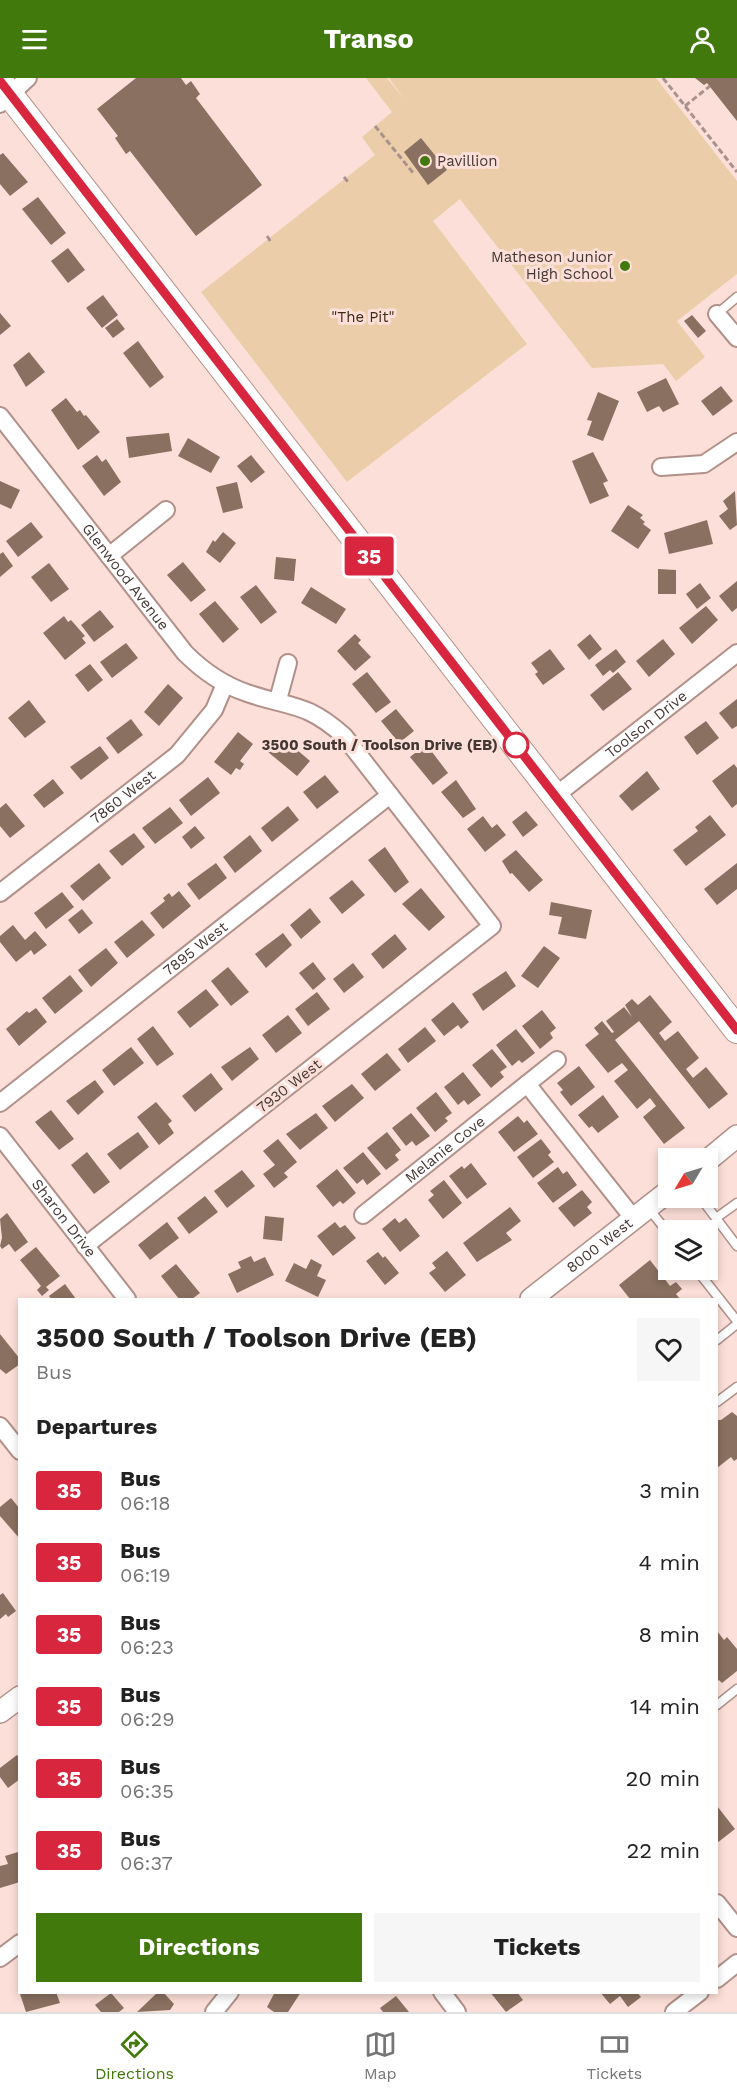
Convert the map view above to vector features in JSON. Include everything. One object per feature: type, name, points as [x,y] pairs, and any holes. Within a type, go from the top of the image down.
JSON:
[{"type":"main road","points":[[10,90],[737,1030]]},
{"type":"street","points":[[717,314],[737,338]]},
{"type":"street","name":"Glenwood Avenue","points":[[0,416],[185,653],[202,670],[225,684],[248,693],[300,706],[325,719],[344,736],[492,926]]},
{"type":"street","points":[[661,467],[704,464],[737,442]]},
{"type":"street","points":[[109,556],[166,510]]},
{"type":"street","name":"Toolson Drive","points":[[555,796],[737,652]]},
{"type":"street","points":[[278,700],[288,663]]},
{"type":"street","name":"7860 West","points":[[0,893],[177,754],[214,710],[225,684]]},
{"type":"street","name":"7895 West","points":[[0,1103],[390,795]]},
{"type":"street","name":"7930 West","points":[[86,1246],[492,926]]},
{"type":"street","name":"Melanie Cove","points":[[363,1215],[557,1060]]},
{"type":"street","points":[[527,1084],[641,1213]]},
{"type":"street","name":"Sharon Drive","points":[[0,1136],[126,1298]]},
{"type":"street","points":[[718,1152],[737,1136]]},
{"type":"street","name":"8000 West","points":[[532,1298],[658,1200]]},
{"type":"street","points":[[0,1426],[18,1448]]},
{"type":"street","points":[[0,1712],[18,1698]]},
{"type":"street","points":[[718,1904],[737,1928]]},
{"type":"street","points":[[0,1958],[18,1944]]},
{"type":"street","points":[[718,1978],[737,1963]]},
{"type":"street","points":[[214,2012],[228,1994]]},
{"type":"street","points":[[443,1994],[457,2012]]},
{"type":"street","points":[[674,2012],[697,1994]]},
{"type":"lane","points":[[717,314],[737,297]]},
{"type":"lane","points":[[716,1218],[737,1203]]},
{"type":"lane","points":[[708,1208],[737,1246]]},
{"type":"lane","points":[[641,1213],[658,1226]]},
{"type":"lane","points":[[705,1280],[737,1322],[718,1339]]},
{"type":"lane","points":[[718,1401],[737,1387]]},
{"type":"lane","points":[[718,1704],[737,1689]]},
{"type":"path","points":[[663,78],[737,172]]},
{"type":"path","points":[[685,106],[710,86]]},
{"type":"path","points":[[375,126],[414,174]]},
{"type":"path","points":[[344,177],[348,182]]},
{"type":"path","points":[[267,236],[272,242]]},
{"type":"green space","name":"\"The Pit\"","points":[[366,78],[387,78],[404,99],[389,78],[656,78],[737,181],[737,274],[677,321],[705,357],[676,381],[663,364],[592,368],[460,199],[433,221],[527,344],[347,482],[201,292],[375,155],[362,137],[392,112]]},
{"type":"building","points":[[136,78],[181,78],[186,85],[191,81],[200,94],[196,98],[262,185],[196,236],[130,151],[126,154],[115,138],[118,136],[97,109]]},
{"type":"building","points":[[695,78],[737,78],[737,121],[707,83],[704,85]]},
{"type":"building","name":"Pavillion","points":[[421,138],[447,170],[428,185],[404,152]]},
{"type":"building","points":[[3,153],[28,182],[10,196],[0,184],[0,155]]},
{"type":"building","points":[[38,197],[66,233],[51,245],[22,209]]},
{"type":"building","points":[[68,248],[85,270],[68,283],[51,261]]},
{"type":"building","points":[[103,295],[118,315],[102,328],[86,308]]},
{"type":"building","points":[[0,313],[11,326],[0,335]]},
{"type":"building","points":[[692,315],[706,331],[698,338],[684,321]]},
{"type":"building","points":[[117,319],[125,329],[113,338],[105,328]]},
{"type":"building","points":[[138,341],[164,377],[150,388],[123,353]]},
{"type":"building","points":[[29,352],[45,372],[26,387],[13,365]]},
{"type":"building","points":[[666,378],[679,404],[663,412],[659,406],[647,412],[637,392]]},
{"type":"building","points":[[721,386],[733,401],[713,416],[701,401]]},
{"type":"building","points":[[598,392],[619,401],[603,441],[587,435],[592,421],[587,420]]},
{"type":"building","points":[[66,398],[77,412],[80,410],[84,416],[86,415],[100,432],[78,450],[51,410]]},
{"type":"building","points":[[169,433],[172,451],[129,458],[126,437]]},
{"type":"building","points":[[188,438],[220,457],[211,473],[178,456]]},
{"type":"building","points":[[593,452],[608,481],[603,483],[609,496],[590,504],[572,461]]},
{"type":"building","points":[[97,455],[102,462],[106,459],[121,482],[104,496],[82,466]]},
{"type":"building","points":[[251,455],[265,472],[251,483],[237,466]]},
{"type":"building","points":[[0,481],[20,490],[11,509],[0,504]]},
{"type":"building","points":[[237,482],[243,508],[223,513],[216,487]]},
{"type":"building","points":[[735,491],[737,525],[730,530],[719,516],[728,509],[723,501]]},
{"type":"building","points":[[628,505],[643,515],[640,518],[645,522],[643,524],[651,530],[638,549],[611,531]]},
{"type":"building","points":[[707,520],[713,544],[669,554],[664,533]]},
{"type":"building","points":[[31,522],[43,537],[18,557],[6,541]]},
{"type":"building","points":[[223,532],[236,543],[220,563],[206,552],[213,540],[215,542]]},
{"type":"building","points":[[3,552],[13,566],[0,577],[0,554]]},
{"type":"building","points":[[276,557],[296,559],[294,581],[274,579]]},
{"type":"building","points":[[183,562],[206,590],[191,602],[167,575]]},
{"type":"building","points":[[49,563],[69,589],[51,602],[31,577]]},
{"type":"building","points":[[658,569],[676,570],[676,594],[658,594]]},
{"type":"building","points":[[737,581],[737,608],[732,612],[719,596]]},
{"type":"building","points":[[700,583],[711,598],[697,609],[686,594]]},
{"type":"building","points":[[256,585],[277,612],[261,624],[240,597]]},
{"type":"building","points":[[311,587],[346,609],[336,624],[301,603]]},
{"type":"building","points":[[215,601],[239,629],[223,643],[199,614]]},
{"type":"building","points":[[706,606],[718,620],[692,644],[679,628]]},
{"type":"building","points":[[100,610],[114,627],[94,642],[81,625]]},
{"type":"building","points":[[64,616],[68,622],[71,620],[85,636],[82,638],[86,643],[65,660],[43,633]]},
{"type":"building","points":[[355,634],[361,640],[358,643],[371,657],[355,671],[337,651]]},
{"type":"building","points":[[590,634],[602,649],[589,660],[577,645]]},
{"type":"building","points":[[663,639],[675,654],[649,677],[636,661]]},
{"type":"building","points":[[126,643],[138,658],[112,678],[100,662]]},
{"type":"building","points":[[550,649],[565,669],[543,685],[535,674],[538,672],[531,663]]},
{"type":"building","points":[[616,649],[626,662],[613,673],[610,670],[603,676],[595,665]]},
{"type":"building","points":[[90,664],[103,680],[88,692],[75,675]]},
{"type":"building","points":[[367,672],[391,702],[376,713],[352,684]]},
{"type":"building","points":[[618,672],[632,689],[603,711],[590,695]]},
{"type":"building","points":[[168,684],[183,698],[159,726],[144,712]]},
{"type":"building","points":[[737,699],[737,726],[732,729],[719,713]]},
{"type":"building","points":[[29,700],[46,722],[25,738],[8,718]]},
{"type":"building","points":[[396,709],[414,731],[399,743],[381,721]]},
{"type":"building","points":[[131,719],[143,735],[118,754],[106,738]]},
{"type":"building","points":[[706,721],[719,738],[697,755],[684,737]]},
{"type":"building","points":[[238,732],[253,744],[240,761],[244,764],[240,770],[236,768],[231,775],[214,762]]},
{"type":"building","points":[[282,737],[310,761],[297,776],[268,752]]},
{"type":"building","points":[[426,744],[448,773],[433,785],[410,757]]},
{"type":"building","points":[[100,746],[109,758],[81,780],[70,767]]},
{"type":"building","points":[[734,764],[737,768],[737,804],[732,808],[712,781]]},
{"type":"building","points":[[647,771],[660,789],[632,811],[619,796]]},
{"type":"building","points":[[325,775],[339,792],[317,809],[303,792]]},
{"type":"building","points":[[208,777],[220,793],[191,816],[179,800]]},
{"type":"building","points":[[53,779],[64,793],[44,808],[33,795]]},
{"type":"building","points":[[456,780],[476,809],[463,818],[441,792]]},
{"type":"building","points":[[6,803],[25,826],[10,838],[0,826],[0,808]]},
{"type":"building","points":[[288,806],[299,820],[272,842],[261,828]]},
{"type":"building","points":[[170,807],[183,823],[155,844],[142,828]]},
{"type":"building","points":[[526,811],[538,825],[523,837],[512,822]]},
{"type":"building","points":[[710,815],[726,835],[686,866],[673,850],[698,831],[695,827]]},
{"type":"building","points":[[483,816],[492,828],[497,824],[506,835],[485,852],[467,829]]},
{"type":"building","points":[[195,826],[205,838],[191,849],[182,837]]},
{"type":"building","points":[[134,833],[145,847],[122,866],[109,851]]},
{"type":"building","points":[[250,835],[262,851],[235,873],[223,857]]},
{"type":"building","points":[[385,847],[409,882],[395,893],[368,860]]},
{"type":"building","points":[[516,850],[543,880],[529,892],[512,873],[510,874],[502,861]]},
{"type":"building","points":[[99,863],[111,878],[83,901],[70,886]]},
{"type":"building","points":[[216,863],[227,878],[199,900],[187,884]]},
{"type":"building","points":[[737,863],[737,889],[717,905],[704,889]]},
{"type":"building","points":[[352,880],[365,895],[342,914],[329,898]]},
{"type":"building","points":[[421,888],[445,917],[429,931],[402,904]]},
{"type":"building","points":[[179,891],[191,906],[163,929],[150,913],[165,901],[163,898],[169,893],[172,897]]},
{"type":"building","points":[[62,892],[74,907],[46,929],[34,913]]},
{"type":"building","points":[[551,902],[592,910],[586,939],[558,934],[562,917],[549,915]]},
{"type":"building","points":[[310,908],[321,922],[301,939],[290,925]]},
{"type":"building","points":[[82,909],[93,923],[79,934],[68,920]]},
{"type":"building","points":[[142,920],[155,935],[127,958],[114,942]]},
{"type":"building","points":[[13,925],[25,940],[35,931],[47,945],[34,955],[31,950],[16,962],[0,942],[0,936]]},
{"type":"building","points":[[283,933],[292,945],[266,968],[255,954]]},
{"type":"building","points":[[395,934],[407,949],[383,969],[371,954]]},
{"type":"building","points":[[544,946],[560,958],[538,988],[521,976]]},
{"type":"building","points":[[106,948],[118,963],[91,987],[78,970]]},
{"type":"building","points":[[313,962],[326,979],[313,990],[299,973]]},
{"type":"building","points":[[353,963],[364,977],[344,993],[333,979]]},
{"type":"building","points":[[228,967],[249,992],[231,1006],[211,981]]},
{"type":"building","points":[[506,971],[516,986],[483,1011],[472,994]]},
{"type":"building","points":[[70,975],[83,991],[55,1014],[42,998]]},
{"type":"building","points":[[206,989],[219,1005],[190,1028],[177,1012]]},
{"type":"building","points":[[317,992],[330,1009],[308,1026],[295,1009]]},
{"type":"building","points":[[650,995],[672,1022],[659,1033],[665,1041],[678,1031],[699,1058],[686,1069],[693,1078],[706,1067],[728,1094],[709,1109],[639,1021],[615,1040],[685,1128],[664,1144],[643,1117],[656,1106],[650,1098],[637,1109],[614,1081],[628,1070],[622,1063],[608,1073],[585,1045],[599,1034],[594,1028],[602,1021],[612,1033],[614,1032],[606,1021],[624,1007],[632,1017],[625,1005],[632,999],[638,1005]]},
{"type":"building","points":[[453,1002],[469,1022],[461,1029],[458,1025],[444,1036],[431,1020]]},
{"type":"building","points":[[36,1008],[47,1022],[19,1046],[6,1029],[27,1011],[29,1013]]},
{"type":"building","points":[[542,1010],[556,1028],[550,1033],[553,1038],[540,1049],[522,1026]]},
{"type":"building","points":[[288,1015],[302,1033],[276,1053],[262,1035]]},
{"type":"building","points":[[153,1026],[174,1054],[157,1066],[137,1039]]},
{"type":"building","points":[[425,1027],[436,1041],[408,1063],[398,1049]]},
{"type":"building","points":[[516,1029],[535,1053],[522,1063],[519,1060],[512,1066],[496,1045]]},
{"type":"building","points":[[131,1047],[144,1063],[114,1086],[102,1070]]},
{"type":"building","points":[[250,1047],[259,1059],[232,1081],[221,1067]]},
{"type":"building","points":[[492,1049],[507,1067],[500,1072],[504,1077],[491,1088],[472,1065]]},
{"type":"building","points":[[387,1053],[401,1070],[375,1091],[361,1074]]},
{"type":"building","points":[[579,1066],[595,1087],[571,1106],[560,1092],[563,1090],[557,1083]]},
{"type":"building","points":[[463,1072],[481,1095],[468,1105],[464,1100],[458,1105],[444,1087]]},
{"type":"building","points":[[211,1073],[223,1089],[195,1112],[182,1096]]},
{"type":"building","points":[[95,1080],[104,1092],[78,1115],[66,1101]]},
{"type":"building","points":[[352,1084],[364,1098],[335,1122],[322,1106]]},
{"type":"building","points":[[436,1092],[452,1113],[445,1118],[448,1121],[435,1132],[416,1108]]},
{"type":"building","points":[[603,1095],[619,1117],[598,1133],[592,1126],[589,1128],[578,1115]]},
{"type":"building","points":[[156,1102],[172,1121],[168,1124],[174,1133],[159,1145],[137,1117]]},
{"type":"building","points":[[51,1110],[74,1139],[59,1150],[35,1122]]},
{"type":"building","points":[[316,1113],[328,1128],[300,1150],[286,1134]]},
{"type":"building","points":[[411,1113],[430,1136],[416,1146],[412,1141],[406,1146],[392,1128]]},
{"type":"building","points":[[518,1116],[524,1123],[527,1120],[538,1134],[514,1152],[498,1132]]},
{"type":"building","points":[[138,1132],[149,1147],[120,1170],[107,1154]]},
{"type":"building","points":[[387,1132],[401,1150],[395,1155],[399,1160],[386,1170],[367,1148]]},
{"type":"building","points":[[278,1139],[297,1162],[284,1173],[288,1177],[274,1188],[263,1174],[275,1165],[263,1151]]},
{"type":"building","points":[[541,1139],[551,1152],[548,1155],[554,1162],[533,1178],[517,1157]]},
{"type":"building","points":[[87,1152],[110,1182],[94,1194],[71,1165]]},
{"type":"building","points":[[363,1152],[381,1174],[367,1185],[363,1179],[357,1184],[343,1168]]},
{"type":"building","points":[[471,1163],[487,1184],[467,1199],[449,1176],[462,1166],[464,1169]]},
{"type":"building","points":[[558,1167],[563,1174],[567,1171],[577,1185],[553,1203],[537,1183]]},
{"type":"building","points":[[337,1169],[356,1193],[343,1204],[340,1201],[333,1207],[316,1186]]},
{"type":"building","points":[[242,1170],[255,1186],[227,1208],[214,1191]]},
{"type":"building","points":[[444,1180],[462,1203],[443,1219],[428,1200],[434,1195],[430,1191]]},
{"type":"building","points":[[582,1190],[592,1202],[587,1207],[592,1213],[574,1227],[558,1208]]},
{"type":"building","points":[[205,1196],[218,1212],[189,1234],[177,1218]]},
{"type":"building","points":[[510,1207],[521,1221],[506,1233],[512,1240],[477,1262],[463,1243]]},
{"type":"building","points":[[7,1213],[28,1242],[15,1252],[9,1244],[2,1249],[0,1246],[2,1238],[0,1219]]},
{"type":"building","points":[[265,1216],[284,1218],[282,1241],[263,1239]]},
{"type":"building","points":[[395,1218],[399,1223],[406,1218],[420,1236],[400,1252],[382,1229]]},
{"type":"building","points":[[167,1222],[179,1238],[150,1260],[138,1245]]},
{"type":"building","points":[[335,1222],[340,1228],[345,1225],[356,1238],[333,1256],[317,1236]]},
{"type":"building","points":[[36,1247],[60,1276],[46,1287],[49,1290],[42,1296],[37,1290],[41,1286],[20,1260]]},
{"type":"building","points":[[447,1251],[466,1275],[445,1292],[429,1273],[436,1268],[432,1263]]},
{"type":"building","points":[[378,1252],[383,1258],[385,1256],[399,1273],[385,1285],[366,1261]]},
{"type":"building","points":[[251,1256],[254,1262],[265,1257],[274,1275],[237,1293],[228,1274],[241,1268],[238,1262]]},
{"type":"building","points":[[311,1259],[322,1265],[317,1276],[326,1280],[318,1297],[285,1281],[294,1263],[306,1269]]},
{"type":"building","points":[[650,1260],[658,1270],[658,1280],[665,1280],[670,1286],[676,1282],[682,1289],[676,1294],[679,1298],[629,1298],[619,1285]]},
{"type":"building","points":[[176,1264],[200,1293],[193,1298],[178,1298],[161,1276]]},
{"type":"building","points":[[65,1284],[75,1298],[50,1298],[49,1296]]},
{"type":"building","points":[[0,1334],[18,1356],[18,1365],[6,1374],[0,1369]]},
{"type":"building","points":[[732,1412],[737,1416],[737,1459],[734,1461],[731,1457],[718,1467],[718,1420]]},
{"type":"building","points":[[11,1498],[18,1507],[18,1537],[0,1516],[0,1507]]},
{"type":"building","points":[[3,1593],[16,1611],[0,1619],[0,1595]]},
{"type":"building","points":[[718,1632],[724,1640],[727,1637],[737,1649],[737,1671],[722,1683],[719,1680]]},
{"type":"building","points":[[17,1755],[18,1780],[8,1788],[0,1777],[0,1768]]},
{"type":"building","points":[[718,1807],[735,1829],[718,1842]]},
{"type":"building","points":[[18,1852],[18,1883],[0,1888],[0,1866],[8,1864],[5,1856]]},
{"type":"building","points":[[20,1994],[57,1994],[60,2003],[26,2012]]},
{"type":"building","points":[[112,1994],[124,2008],[119,2012],[101,2012],[95,2005]]},
{"type":"building","points":[[156,1994],[165,1994],[174,2004],[170,2010],[137,2012]]},
{"type":"building","points":[[274,1994],[300,1994],[288,2012],[274,2012],[267,2007]]},
{"type":"building","points":[[492,1994],[518,1994],[523,2000],[506,2012]]},
{"type":"building","points":[[602,1994],[639,1994],[641,1997],[628,2007],[620,1996],[610,2004]]},
{"type":"building","points":[[396,1996],[409,2012],[383,2012],[380,2008]]},
{"type":"bus line","name":"35","points":[[0,81],[737,1030]]},
{"type":"place","name":"Pavillion","points":[[425,161]]},
{"type":"place","name":"Matheson Junior High School","points":[[625,266]]},
{"type":"place","name":"3500 South / Toolson Drive (EB)","points":[[516,745]]}]
